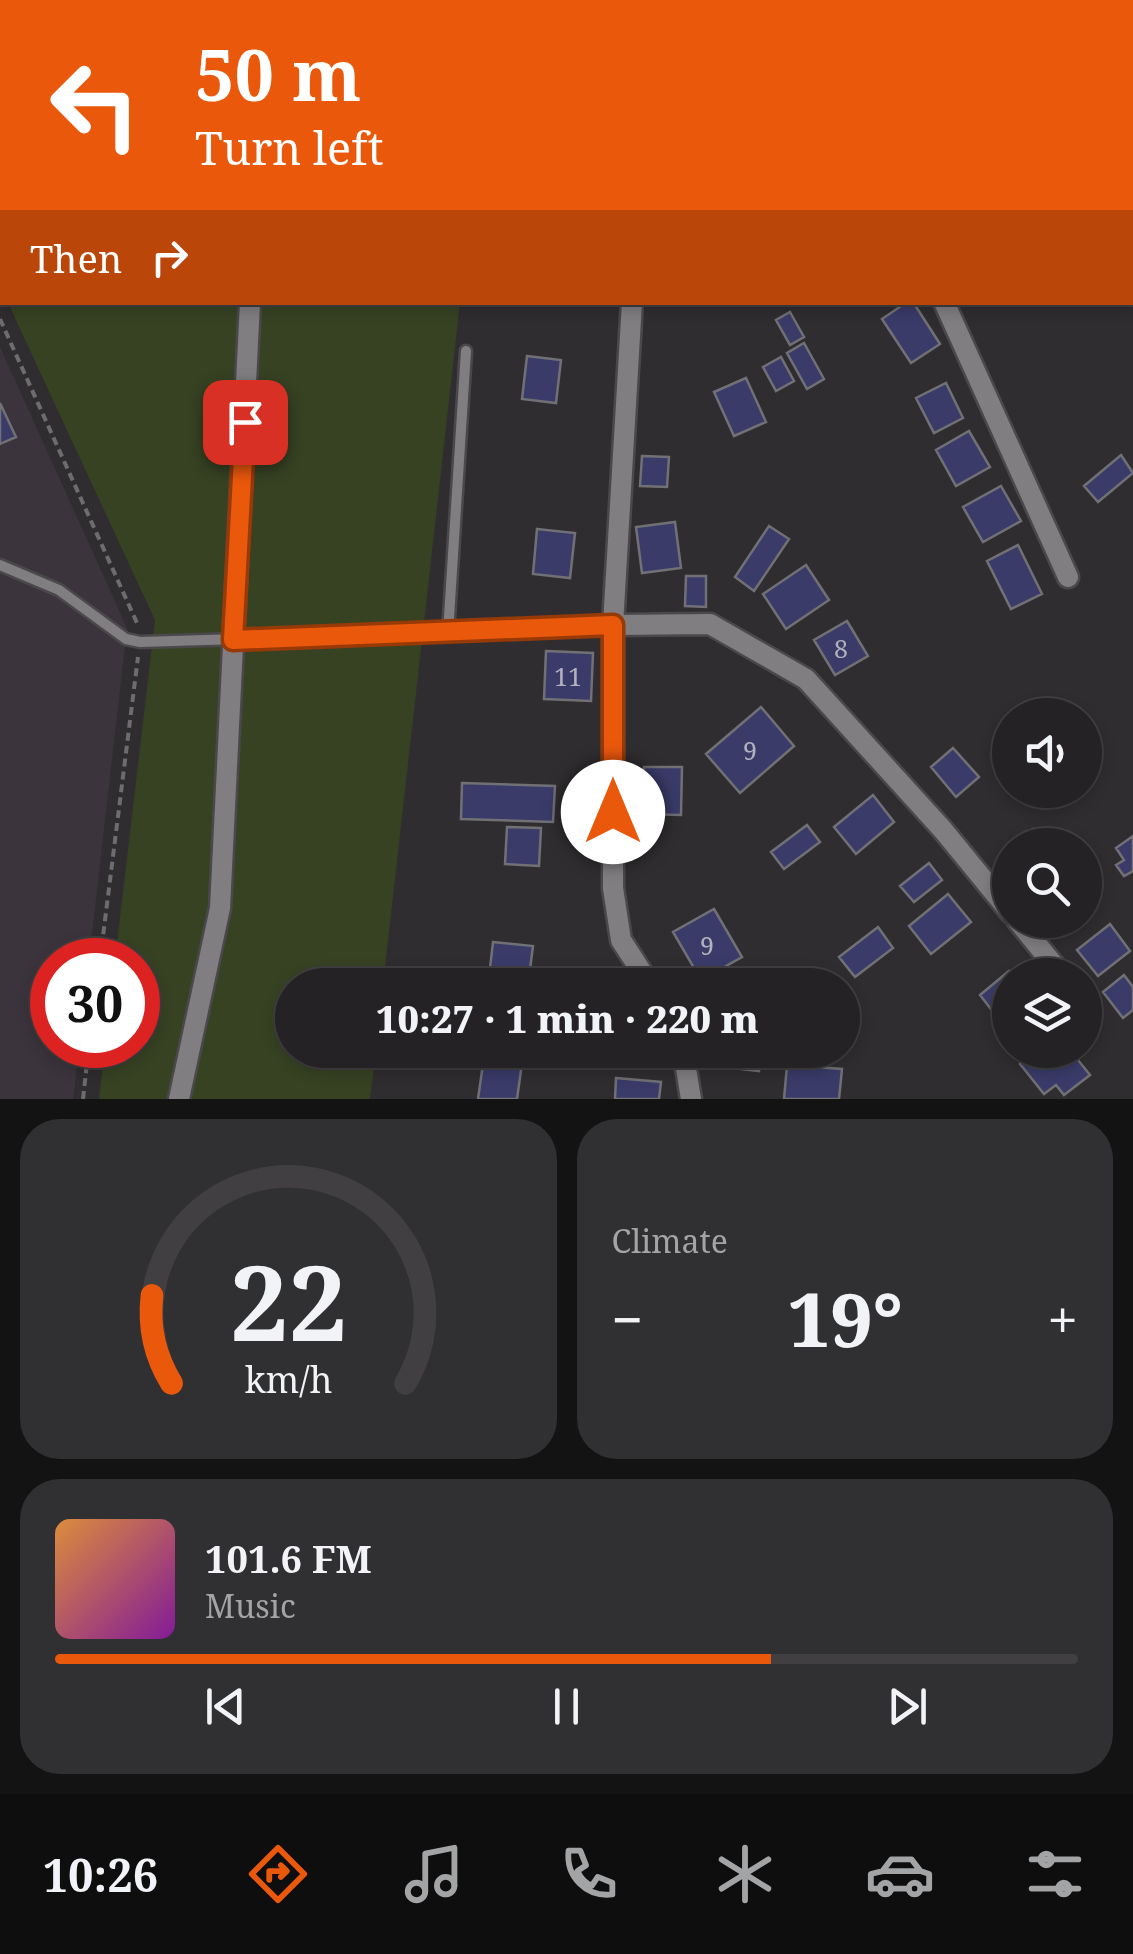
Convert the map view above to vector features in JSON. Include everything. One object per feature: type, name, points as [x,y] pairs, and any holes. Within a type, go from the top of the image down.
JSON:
[{"type":"street","points":[[178,1099],[220,908],[250,305]]},
{"type":"street","points":[[632,305],[613,625],[614,888],[621,940],[639,968]]},
{"type":"street","points":[[945,305],[1068,577]]},
{"type":"street","points":[[613,625],[710,624],[806,679],[992,890]]},
{"type":"street","points":[[1032,938],[1048,958]]},
{"type":"street","points":[[685,1068],[691,1099]]},
{"type":"lane","points":[[448,633],[466,351]]},
{"type":"lane","points":[[0,565],[60,590],[126,639],[140,642],[613,625]]},
{"type":"path","points":[[82,1099],[86,1068]]},
{"type":"shaded area","points":[[0,347],[127,628],[92,938],[30,938],[30,1068],[76,1068],[73,1099],[0,1099]]},
{"type":"green space","points":[[9,305],[460,305],[385,968],[275,968],[275,1068],[374,1068],[370,1099],[99,1099],[102,1068],[160,1068],[160,938],[118,938],[155,620]]},
{"type":"building","points":[[903,305],[915,305],[940,344],[911,363],[882,319]]},
{"type":"building","points":[[790,312],[804,337],[790,345],[776,320]]},
{"type":"building","points":[[804,343],[824,379],[807,389],[787,353]]},
{"type":"building","points":[[527,356],[561,360],[556,403],[522,399]]},
{"type":"building","points":[[781,357],[794,381],[776,391],[763,367]]},
{"type":"building","points":[[746,378],[766,422],[734,436],[714,392]]},
{"type":"building","points":[[946,383],[963,418],[934,433],[916,398]]},
{"type":"building","points":[[0,403],[16,437],[0,444]]},
{"type":"building","points":[[969,431],[990,467],[956,486],[936,450]]},
{"type":"building","points":[[1121,455],[1133,473],[1098,502],[1084,486]]},
{"type":"building","points":[[642,456],[669,457],[667,487],[640,486]]},
{"type":"building","points":[[1001,486],[1021,521],[983,542],[963,507]]},
{"type":"building","points":[[675,522],[681,568],[642,573],[636,527]]},
{"type":"building","points":[[769,526],[789,539],[754,591],[735,577]]},
{"type":"building","points":[[537,529],[575,533],[570,578],[533,574]]},
{"type":"building","points":[[1018,545],[1042,594],[1011,609],[987,561]]},
{"type":"building","points":[[806,565],[829,600],[786,629],[763,594]]},
{"type":"building","points":[[686,576],[706,576],[706,607],[685,606]]},
{"type":"building","points":[[847,621],[868,656],[835,675],[814,640]]},
{"type":"building","points":[[546,651],[593,653],[591,701],[544,699]]},
{"type":"building","points":[[761,707],[794,746],[740,793],[706,754]]},
{"type":"building","points":[[953,748],[979,777],[956,797],[931,767]]},
{"type":"building","points":[[644,767],[682,767],[681,815],[643,814]]},
{"type":"building","points":[[462,783],[555,786],[553,822],[461,819]]},
{"type":"building","points":[[873,795],[894,822],[856,854],[834,827]]},
{"type":"building","points":[[807,825],[820,842],[784,869],[771,852]]},
{"type":"building","points":[[507,827],[541,828],[539,866],[505,864]]},
{"type":"building","points":[[1133,836],[1133,871],[1124,876],[1116,865],[1124,860],[1116,848]]},
{"type":"building","points":[[929,863],[942,880],[914,902],[900,886]]},
{"type":"building","points":[[948,894],[971,922],[931,954],[909,926]]},
{"type":"building","points":[[714,909],[742,957],[722,968],[694,968],[673,932]]},
{"type":"building","points":[[1110,924],[1130,951],[1102,973],[1102,958],[1083,958],[1077,950],[1092,938],[1102,938],[1102,930]]},
{"type":"building","points":[[878,927],[893,948],[860,973],[860,968],[848,968],[839,957]]},
{"type":"building","points":[[493,942],[533,946],[530,968],[490,968]]},
{"type":"building","points":[[1124,975],[1133,987],[1133,1010],[1123,1018],[1103,992]]},
{"type":"building","points":[[992,985],[992,1011],[980,995]]},
{"type":"building","points":[[482,1068],[521,1068],[517,1099],[478,1099]]},
{"type":"building","points":[[787,1068],[842,1069],[839,1099],[784,1099]]},
{"type":"building","points":[[1023,1068],[1084,1068],[1090,1075],[1064,1095],[1056,1085],[1044,1094]]},
{"type":"building","points":[[616,1078],[661,1082],[659,1099],[615,1099]]},
{"type":"route","points":[[245,422],[233,640],[613,625],[613,812]]}]
